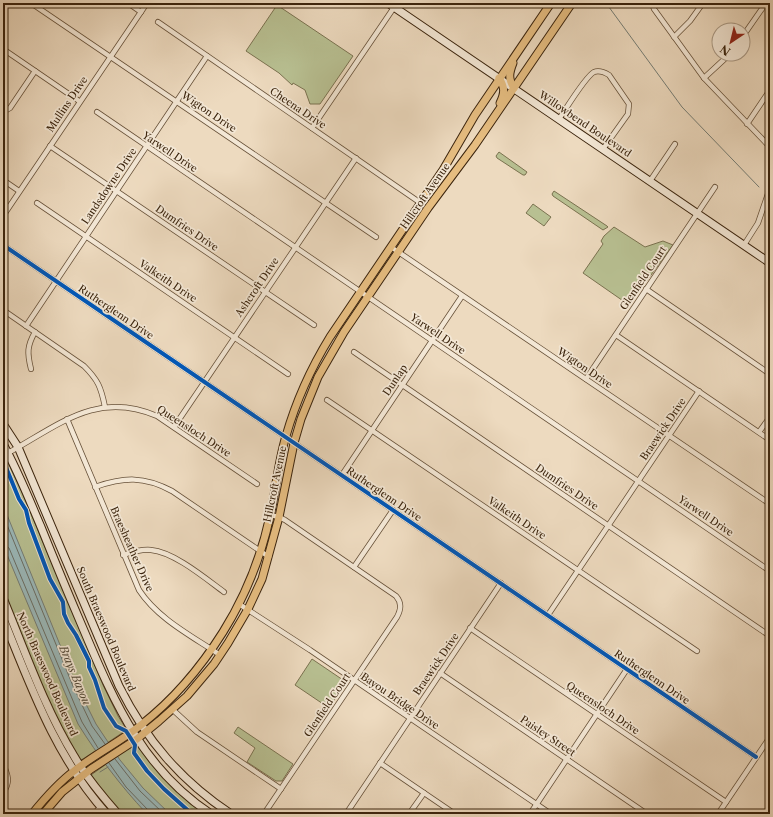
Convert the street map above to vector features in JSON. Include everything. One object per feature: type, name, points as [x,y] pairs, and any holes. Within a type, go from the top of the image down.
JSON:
[{"type":"main road","name":"Hillcroft Avenue","points":[[32,814],[44,799],[80,766],[141,725],[177,692],[212,649],[239,604],[261,552],[270,515],[285,437],[302,389],[316,360],[330,336],[443,170],[475,115],[499,78],[551,3]]},
{"type":"main road","name":"Hillcroft Avenue","points":[[43,814],[62,792],[85,774],[137,739],[187,696],[220,655],[248,609],[262,579],[279,517],[294,443],[301,419],[318,377],[344,332],[428,208],[494,118],[572,3]]},
{"type":"main road","name":"Willowbend Boulevard","points":[[393,4],[499,78],[770,262]]},
{"type":"main road","points":[[514,88],[510,83],[509,72],[521,46]]},
{"type":"main road","points":[[494,118],[505,91],[499,78]]},
{"type":"main road","name":"South Braeswood Boulevard","points":[[3,424],[18,447],[128,705],[164,756],[193,786],[231,814]]},
{"type":"main road","name":"South Braeswood Boulevard","points":[[3,444],[104,678],[121,712],[137,739],[160,769],[185,794],[211,814]]},
{"type":"main road","points":[[48,546],[58,542]]},
{"type":"main road","name":"North Braeswood Boulevard","points":[[3,598],[5,608],[40,688],[65,740],[85,774],[101,807],[107,814]]},
{"type":"main road","name":"North Braeswood Boulevard","points":[[3,618],[33,691],[55,739],[80,766]]},
{"type":"main road","points":[[86,637],[96,633]]},
{"type":"main road","points":[[187,696],[185,690],[193,678],[197,668]]},
{"type":"main road","points":[[104,678],[114,674]]},
{"type":"main road","points":[[33,691],[40,688]]},
{"type":"main road","name":"North Braeswood Boulevard","points":[[85,774],[118,814]]},
{"type":"main road","points":[[185,794],[193,786]]},
{"type":"main road","points":[[36,814],[45,803],[44,799]]},
{"type":"street","name":"Wigton Drive","points":[[31,3],[376,237]]},
{"type":"street","points":[[128,3],[141,12]]},
{"type":"street","name":"Mullins Drive","points":[[3,216],[79,101],[147,3]]},
{"type":"street","points":[[674,37],[690,21],[703,3]]},
{"type":"street","points":[[751,25],[766,3]]},
{"type":"street","points":[[312,128],[393,4]]},
{"type":"street","points":[[652,4],[654,9],[704,78],[770,147]]},
{"type":"street","name":"Cheena Drive","points":[[158,22],[428,208]]},
{"type":"street","points":[[3,49],[79,101]]},
{"type":"street","name":"Landsdowne Drive","points":[[26,326],[206,56]]},
{"type":"street","points":[[704,78],[721,62]]},
{"type":"street","points":[[3,112],[10,108],[35,71]]},
{"type":"street","points":[[559,119],[586,79],[592,73],[597,71],[609,75],[629,104],[630,109],[604,149]]},
{"type":"street","points":[[747,124],[770,90]]},
{"type":"street","name":"Yarwell Drive","points":[[96,112],[770,571]]},
{"type":"street","points":[[650,181],[675,144]]},
{"type":"street","name":"Dumfries Drive","points":[[50,146],[314,325]]},
{"type":"street","name":"Ashcroft Drive","points":[[174,427],[356,158]]},
{"type":"street","points":[[3,180],[20,191]]},
{"type":"street","name":"Glenfield Court","points":[[586,379],[715,187]]},
{"type":"street","points":[[744,245],[758,223],[770,188]]},
{"type":"street","name":"Valkeith Drive","points":[[37,203],[288,374]]},
{"type":"street","name":"Rutherglenn Drive","points":[[3,245],[756,757]]},
{"type":"street","name":"Wigton Drive","points":[[391,247],[770,504]]},
{"type":"street","points":[[646,290],[770,374]]},
{"type":"street","name":"Dunlap","points":[[342,475],[462,296]]},
{"type":"street","points":[[3,310],[84,366],[96,378],[106,406]]},
{"type":"street","points":[[31,368],[28,355],[29,342],[35,332]]},
{"type":"street","points":[[616,335],[770,440]]},
{"type":"street","name":"Dumfries Drive","points":[[354,352],[770,636]]},
{"type":"street","name":"Braewick Drive","points":[[548,616],[699,391]]},
{"type":"street","name":"Valkeith Drive","points":[[327,400],[696,651]]},
{"type":"street","name":"Queensloch Drive","points":[[8,453],[81,412],[106,406],[130,407],[144,410],[157,416],[257,484]]},
{"type":"street","points":[[759,432],[770,417]]},
{"type":"street","name":"Braesheather Drive","points":[[67,419],[139,590],[154,609],[220,655]]},
{"type":"street","points":[[95,488],[110,482],[127,480],[144,480],[162,485],[172,490],[269,557]]},
{"type":"street","points":[[270,515],[279,517],[354,567],[393,510]]},
{"type":"street","points":[[123,555],[151,550],[168,554],[224,592]]},
{"type":"street","name":"Glenfield Court","points":[[264,814],[397,617],[401,605],[399,599],[354,567]]},
{"type":"street","name":"Braewick Drive","points":[[346,814],[501,583]]},
{"type":"street","name":"Bayou Bridge Drive","points":[[239,604],[551,814]]},
{"type":"street","name":"Queensloch Drive","points":[[470,628],[726,802]]},
{"type":"street","points":[[530,814],[627,669]]},
{"type":"street","name":"Paisley Street","points":[[440,673],[647,814]]},
{"type":"street","points":[[172,709],[197,732],[281,789]]},
{"type":"street","points":[[718,814],[770,737]]},
{"type":"street","points":[[380,762],[455,814]]},
{"type":"street","points":[[3,764],[9,778],[3,793]]},
{"type":"street","points":[[409,814],[424,793]]},
{"type":"street","points":[[93,814],[101,807]]},
{"type":"green space","points":[[277,5],[353,56],[320,104],[310,104],[305,90],[293,83],[292,85],[279,73],[246,51]]},
{"type":"green space","points":[[499,152],[527,172],[525,175],[497,158],[496,156]]},
{"type":"green space","points":[[554,191],[608,227],[603,230],[553,196],[552,194]]},
{"type":"green space","points":[[533,204],[551,217],[544,226],[526,213]]},
{"type":"green space","points":[[614,227],[645,247],[663,241],[673,245],[629,305],[583,273],[603,244],[601,241],[604,236]]},
{"type":"green space","points":[[3,452],[21,490],[103,685],[125,727],[122,733],[80,760],[52,711],[3,593]]},
{"type":"green space","points":[[312,659],[346,682],[329,708],[295,685]]},
{"type":"green space","points":[[238,727],[293,764],[282,781],[276,781],[247,762],[255,748],[234,733]]},
{"type":"green space","points":[[133,745],[137,746],[152,764],[206,814],[121,814],[91,775]]},
{"type":"water","points":[[3,505],[76,684],[96,724],[120,760],[143,788],[170,814],[146,813],[110,770],[78,724],[3,545]]},
{"type":"waterway","points":[[606,3],[682,107],[759,187]]},
{"type":"waterway","points":[[100,772],[108,767]]},
{"type":"cycle path","points":[[3,245],[756,757]]},
{"type":"cycle path","points":[[3,460],[19,499],[26,510],[29,523],[50,579],[63,602],[64,614],[89,661],[89,667],[104,708],[116,726],[126,731],[135,745],[134,753],[147,771],[164,789],[192,814]]},
{"type":"water label","name":"Brays Bayou","points":[[75,675]]}]
